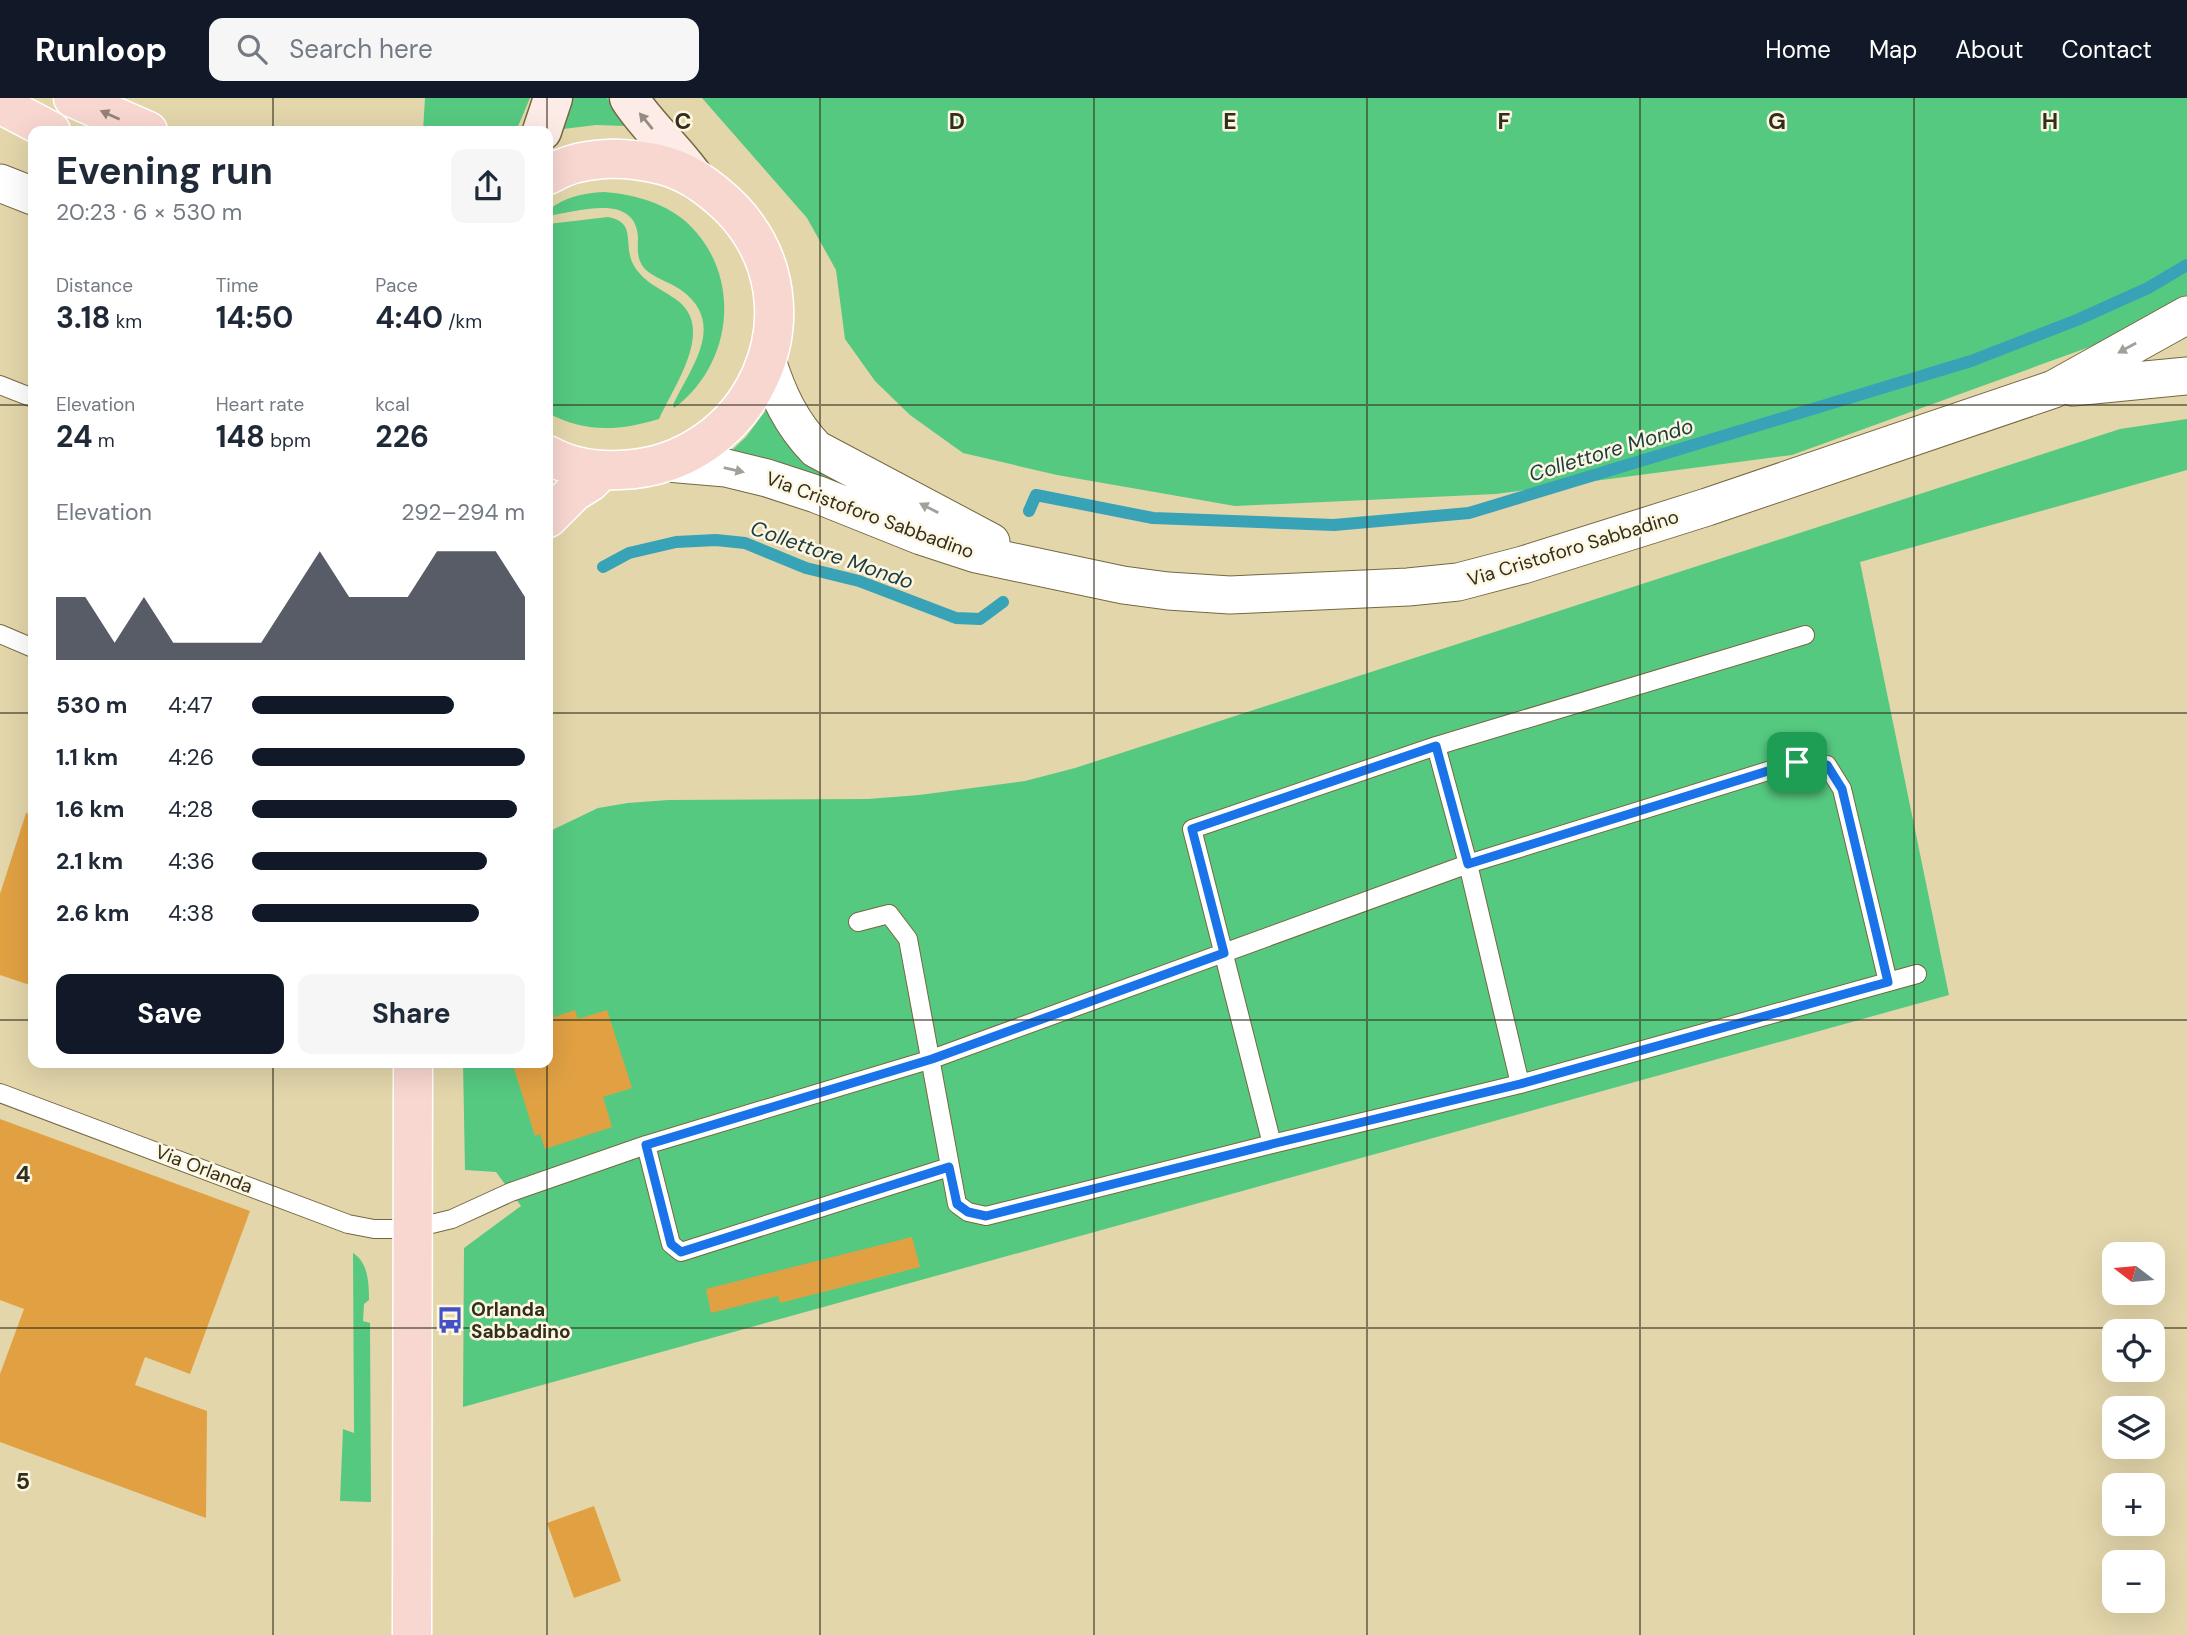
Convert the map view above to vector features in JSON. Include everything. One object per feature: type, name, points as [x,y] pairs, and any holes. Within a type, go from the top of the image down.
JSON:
[{"type":"main road","points":[[73,98],[137,126]]},
{"type":"main road","points":[[544,126],[553,98]]},
{"type":"main road","points":[[629,98],[658,136],[682,158],[696,180]]},
{"type":"main road","points":[[0,104],[42,126]]},
{"type":"main road","points":[[553,172],[581,162],[611,158],[641,160],[670,167],[696,180],[727,204],[741,219],[757,244],[768,271],[773,301],[773,331],[767,360],[755,388],[725,427],[694,451],[667,463],[638,470],[579,467],[553,457]]},
{"type":"main road","points":[[553,513],[601,470]]},
{"type":"main road","points":[[412,1635],[413,1068]]},
{"type":"street","points":[[0,183],[28,194]]},
{"type":"street","name":"Via Cristoforo Sabbadino","points":[[667,463],[726,468],[767,478],[976,554],[1123,585],[1230,595],[1408,587],[1458,582],[1524,565],[1707,507],[2054,389],[2187,315]]},
{"type":"street","name":"Via Cristoforo Sabbadino","points":[[767,360],[774,382],[798,430],[816,449],[1032,564]]},
{"type":"street","name":"Via Cristoforo Sabbadino","points":[[2054,389],[2187,376]]},
{"type":"lane","points":[[0,385],[28,396]]},
{"type":"lane","points":[[0,634],[28,646]]},
{"type":"lane","points":[[1272,1144],[1192,829],[1436,746],[1805,635]]},
{"type":"lane","points":[[1436,746],[1468,864],[1520,1084]]},
{"type":"lane","name":"Via Orlanda","points":[[0,1093],[348,1224],[374,1229],[411,1230],[452,1219],[510,1192],[646,1145],[932,1059],[1468,864],[1797,762],[1827,765],[1842,789],[1888,982]]},
{"type":"lane","points":[[858,922],[889,915],[908,939],[957,1204],[968,1212],[986,1216],[1520,1084],[1917,974]]},
{"type":"lane","points":[[646,1145],[671,1244],[681,1252],[949,1167]]},
{"type":"green space","points":[[425,98],[530,98],[518,126],[423,126]]},
{"type":"green space","points":[[570,98],[607,98],[625,126],[596,125],[563,129]]},
{"type":"green space","points":[[702,98],[2187,98],[2187,301],[2095,345],[1792,455],[1496,494],[1235,506],[1057,475],[963,453],[910,415],[875,381],[845,339],[836,270],[807,218]]},
{"type":"green space","points":[[604,192],[625,195],[666,208],[684,220],[703,241],[716,265],[723,290],[724,316],[720,342],[710,367],[694,389],[674,408],[673,405],[701,346],[704,332],[702,317],[695,303],[681,290],[652,275],[641,264],[638,237],[634,223],[627,214],[603,208],[553,215],[553,207],[581,195]]},
{"type":"green space","points":[[608,217],[617,220],[626,229],[630,256],[637,270],[646,280],[687,310],[692,324],[693,340],[689,356],[659,419],[630,426],[602,428],[575,424],[553,415],[553,223]]},
{"type":"green space","points":[[766,410],[790,447],[835,482],[732,450],[746,437]]},
{"type":"green space","points":[[2187,419],[2187,470],[1860,562],[1949,995],[463,1407],[464,1248],[521,1206],[496,1172],[465,1170],[463,1068],[553,1068],[553,830],[598,808],[628,803],[668,800],[868,799],[1025,781],[1075,768],[2120,429]]},
{"type":"green space","points":[[353,1253],[365,1267],[369,1287],[369,1300],[364,1304],[363,1321],[370,1323],[371,1502],[340,1501],[343,1429],[354,1433]]},
{"type":"building","points":[[28,814],[28,984],[0,975],[0,894]]},
{"type":"building","points":[[575,1010],[578,1019],[607,1010],[632,1088],[603,1097],[612,1127],[545,1149],[540,1134],[535,1136],[514,1068],[553,1068],[553,1017]]},
{"type":"building","points":[[0,1119],[250,1211],[190,1374],[145,1357],[135,1385],[207,1411],[206,1518],[0,1442],[0,1374],[24,1309],[0,1300]]},
{"type":"building","points":[[912,1237],[920,1267],[780,1303],[778,1296],[711,1313],[706,1289]]},
{"type":"building","points":[[594,1506],[621,1581],[574,1598],[547,1523]]},
{"type":"waterway","name":"Collettore Mondo","points":[[1029,511],[1036,495],[1153,518],[1334,525],[1469,513],[1971,361],[2077,320],[2148,288],[2187,265]]},
{"type":"waterway","name":"Collettore Mondo","points":[[603,567],[629,553],[676,542],[716,540],[745,543],[806,568],[859,581],[956,618],[980,619],[1003,602]]},
{"type":"place","name":"Orlanda Sabbadino","points":[[450,1320]]},
{"type":"route","points":[[1436,746],[1468,864],[1797,762],[1827,765],[1842,789],[1888,982],[1520,1084],[986,1216],[968,1212],[957,1204],[949,1167],[681,1252],[671,1244],[646,1145],[932,1059],[1224,953],[1192,829],[1436,746]]}]
